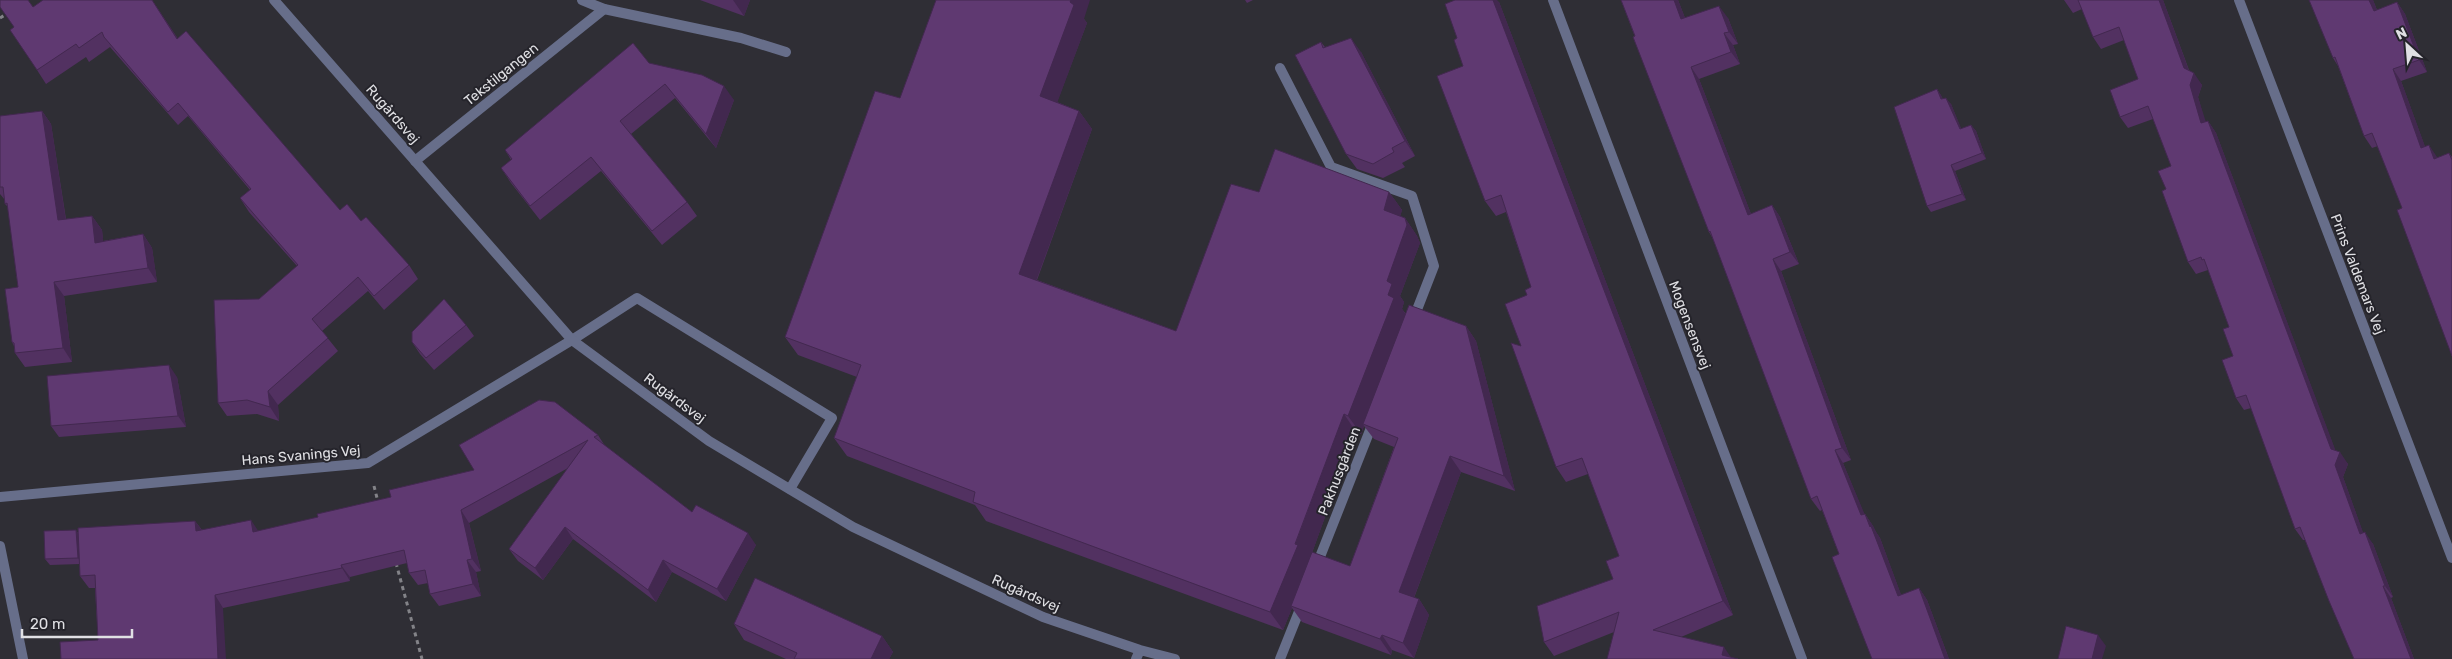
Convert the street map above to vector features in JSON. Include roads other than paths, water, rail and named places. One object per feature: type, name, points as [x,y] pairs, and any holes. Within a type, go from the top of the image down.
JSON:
[{"type":"street","name":"Rugårdsvej","points":[[274,0],[572,340],[709,441],[853,527],[1043,617],[1138,654],[1175,659]]},
{"type":"street","points":[[582,0],[604,9],[740,38],[786,52]]},
{"type":"street","name":"Mogensensvej","points":[[1553,0],[1802,659]]},
{"type":"street","name":"Prins Valdemars Vej","points":[[2239,0],[2452,558]]},
{"type":"street","name":"Tekstilgangen","points":[[415,161],[604,9]]},
{"type":"street","points":[[1280,68],[1331,167],[1412,196],[1434,266],[1409,330]]},
{"type":"street","name":"Hans Svanings Vej","points":[[0,497],[368,463],[572,340],[637,298],[832,418],[790,489]]},
{"type":"street","name":"Pakhusgården","points":[[1312,577],[1377,412]]},
{"type":"street","points":[[0,546],[23,659]]},
{"type":"street","points":[[1280,659],[1305,595]]}]
